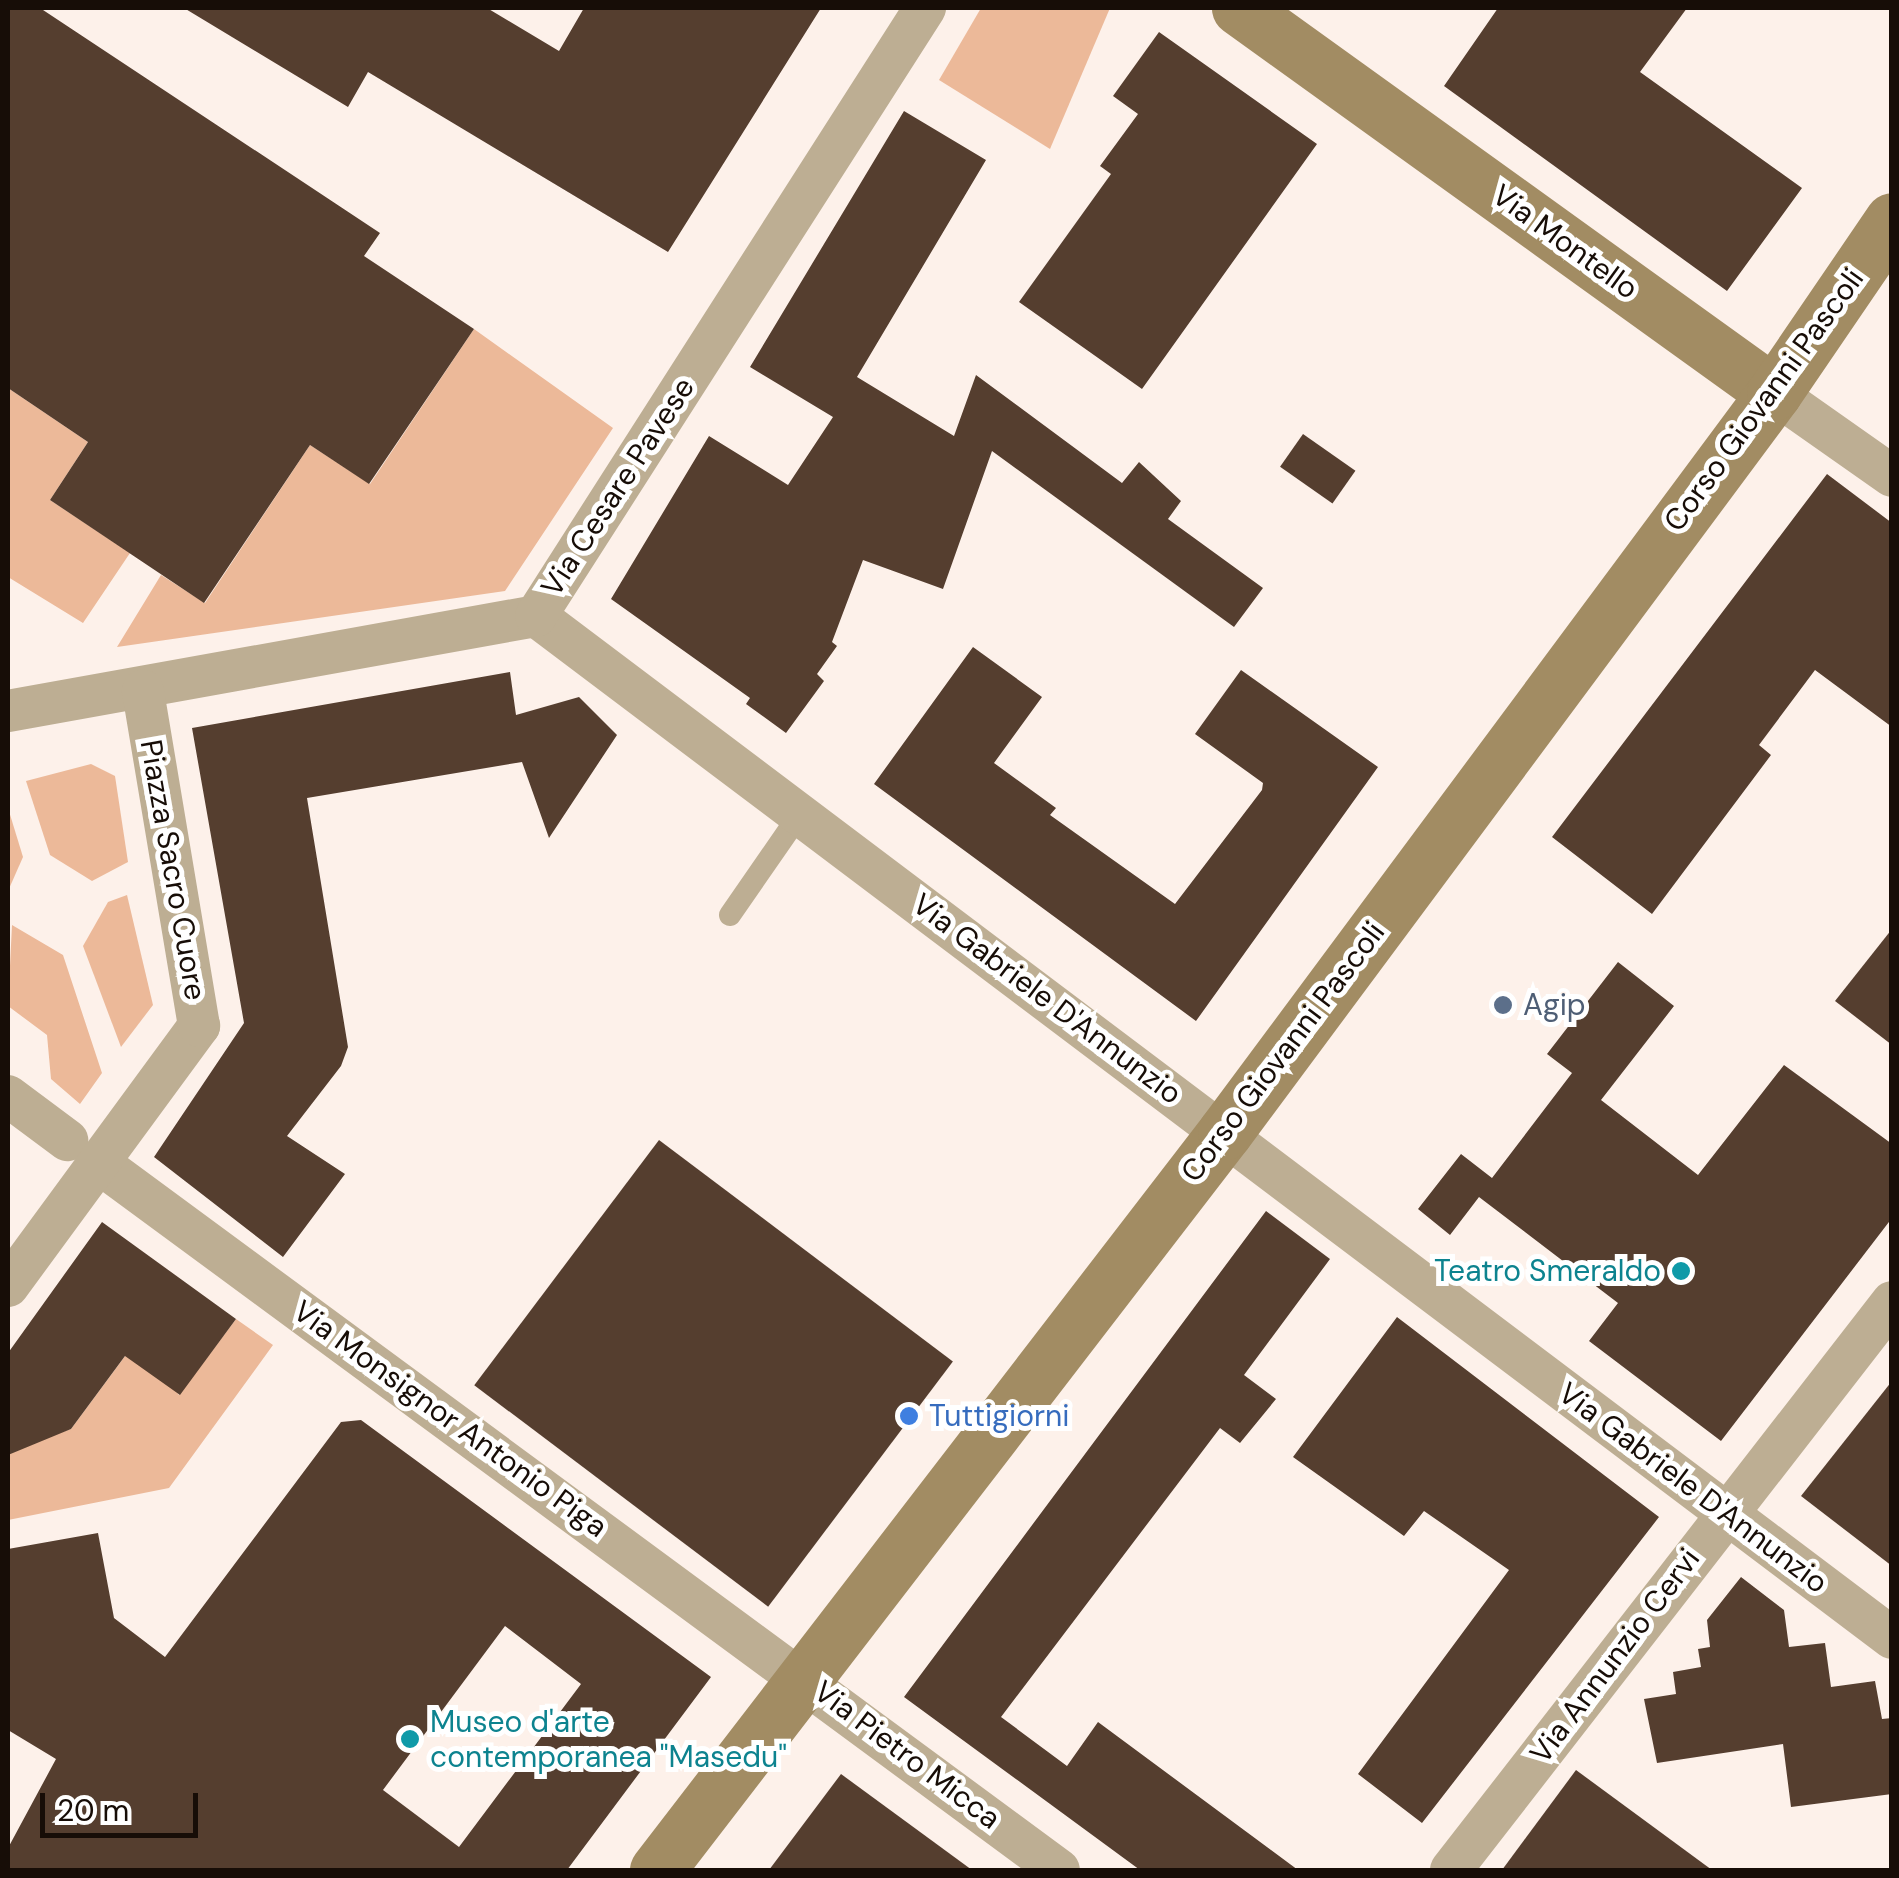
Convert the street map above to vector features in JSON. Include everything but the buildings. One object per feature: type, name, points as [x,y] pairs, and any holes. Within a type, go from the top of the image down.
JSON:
[{"type":"main road","name":"Via Montello","points":[[1239,8],[1774,393]]},
{"type":"main road","name":"Corso Giovanni Pascoli","points":[[657,1870],[802,1675],[1225,1132],[1774,393],[1892,220]]},
{"type":"street","name":"Via Cesare Pavese","points":[[8,710],[143,691],[536,616],[924,8]]},
{"type":"street","name":"Via Montello","points":[[1774,393],[1892,476]]},
{"type":"street","name":"Via Gabriele D'Annunzio","points":[[536,616],[1892,1638]]},
{"type":"street","name":"Piazza Sacro Cuore","points":[[8,1286],[83,1151],[200,1026],[143,691]]},
{"type":"street","points":[[8,1096],[83,1151]]},
{"type":"street","name":"Via Monsignor Antonio Piga","points":[[83,1151],[802,1675]]},
{"type":"street","name":"Via Annunzio Cervi","points":[[1451,1870],[1724,1513],[1892,1302]]},
{"type":"street","name":"Via Pietro Micca","points":[[802,1675],[1059,1870]]},
{"type":"lane","points":[[730,915],[800,814]]},
{"type":"shaded area","points":[[981,8],[1110,8],[1050,149],[939,80]]},
{"type":"shaded area","points":[[474,329],[613,428],[505,591],[117,647],[161,575],[205,603],[310,445],[370,484]]},
{"type":"shaded area","points":[[8,388],[88,442],[50,500],[130,553],[83,623],[8,577]]},
{"type":"shaded area","points":[[91,764],[115,776],[128,862],[92,881],[50,855],[26,781]]},
{"type":"shaded area","points":[[8,808],[23,857],[8,891]]},
{"type":"shaded area","points":[[127,895],[153,1005],[121,1047],[83,946],[108,902]]},
{"type":"shaded area","points":[[12,925],[63,955],[102,1073],[80,1104],[51,1079],[47,1035],[8,1006]]},
{"type":"shaded area","points":[[236,1319],[273,1345],[169,1488],[8,1520],[8,1450],[71,1429],[137,1340],[179,1395]]},
{"type":"place","name":"Agip","points":[[1503,1005]]},
{"type":"place","name":"Teatro Smeraldo","points":[[1681,1271]]},
{"type":"place","name":"Tuttigiorni","points":[[909,1416]]},
{"type":"place","name":"Museo d'arte contemporanea \"Masedu\"","points":[[410,1739]]}]
